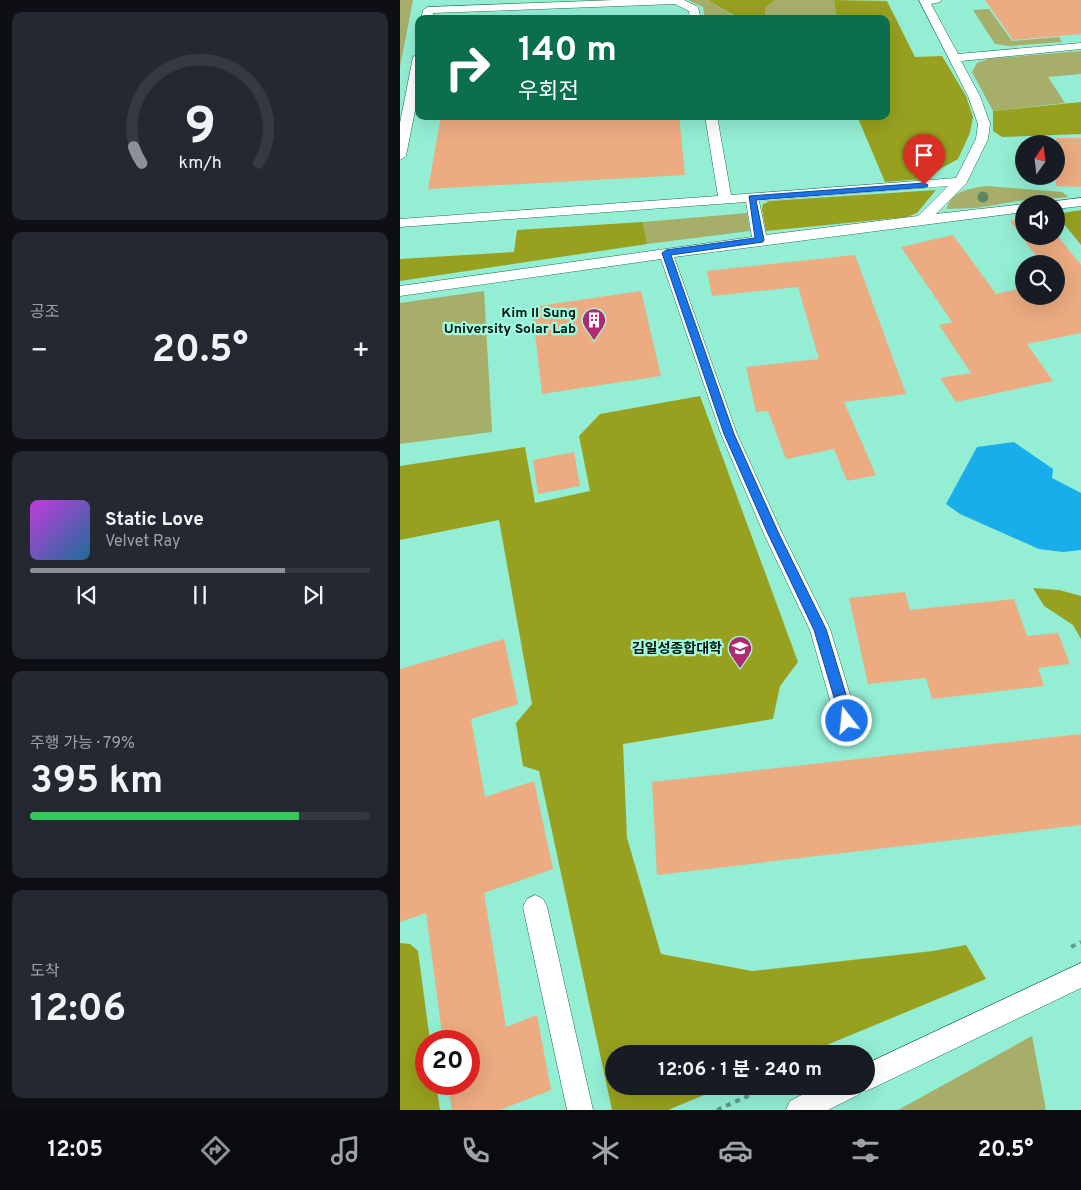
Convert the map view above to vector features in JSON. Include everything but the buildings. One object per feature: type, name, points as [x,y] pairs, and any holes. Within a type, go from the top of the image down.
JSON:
[{"type":"lane","points":[[922,220],[961,181],[982,138],[984,124],[974,96],[924,1],[936,0]]},
{"type":"lane","points":[[427,15],[428,10],[539,3],[677,1],[694,9],[695,15]]},
{"type":"lane","points":[[954,58],[1081,46]]},
{"type":"lane","points":[[400,156],[415,78]]},
{"type":"lane","points":[[712,120],[724,200]]},
{"type":"lane","points":[[400,223],[961,181]]},
{"type":"lane","points":[[752,198],[760,240]]},
{"type":"lane","points":[[1065,204],[1081,202]]},
{"type":"lane","points":[[400,291],[760,240],[1015,209]]},
{"type":"lane","points":[[666,253],[729,434],[774,534],[820,629],[847,721]]},
{"type":"lane","points":[[535,907],[580,1110]]},
{"type":"lane","points":[[875,1074],[1081,975]]},
{"type":"lane","points":[[799,1110],[830,1095]]},
{"type":"path","points":[[717,1110],[750,1095]]},
{"type":"green space","points":[[400,0],[413,0],[400,67]]},
{"type":"green space","points":[[688,0],[708,0],[732,15],[704,15],[703,7]]},
{"type":"green space","points":[[775,0],[834,0],[836,15],[765,15],[766,7]]},
{"type":"green space","points":[[989,9],[1012,41],[1059,37],[1062,42],[1010,46],[995,44],[973,10]]},
{"type":"green space","points":[[1081,51],[1081,74],[1048,77],[1065,103],[993,111],[972,72],[977,63],[988,59]]},
{"type":"green space","points":[[986,186],[1062,192],[1069,197],[1065,197],[1065,195],[1015,195],[1015,202],[976,208],[947,209],[952,198],[968,189]]},
{"type":"green space","points":[[747,213],[750,231],[647,244],[643,222]]},
{"type":"green space","points":[[484,291],[492,432],[400,444],[400,303]]},
{"type":"green space","points":[[1032,1036],[1046,1110],[898,1110]]},
{"type":"shaded area","points":[[708,0],[775,0],[766,7],[765,15],[734,15]]},
{"type":"shaded area","points":[[834,0],[887,1],[915,57],[942,56],[966,96],[973,117],[970,133],[958,159],[922,179],[885,182],[859,120],[890,120],[890,15],[836,15]]},
{"type":"shaded area","points":[[1081,102],[1081,134],[1015,135],[1002,137],[993,131],[993,111]]},
{"type":"shaded area","points":[[936,190],[917,213],[907,217],[766,231],[762,209],[763,204],[770,201]]},
{"type":"shaded area","points":[[1081,210],[1081,245],[1065,225],[1065,213]]},
{"type":"shaded area","points":[[643,222],[647,244],[400,281],[400,259],[514,252],[517,230]]},
{"type":"shaded area","points":[[700,396],[798,662],[780,686],[773,719],[623,744],[627,838],[661,954],[752,971],[933,951],[966,945],[986,979],[827,1045],[605,1045],[605,1077],[539,771],[523,766],[516,723],[532,704],[499,520],[400,540],[400,466],[525,447],[535,503],[590,491],[579,436],[600,414]]},
{"type":"shaded area","points":[[1033,588],[1059,590],[1081,596],[1081,639],[1073,625],[1044,606]]},
{"type":"shaded area","points":[[400,943],[410,944],[418,951],[429,1030],[415,1030],[415,1095],[438,1095],[440,1110],[400,1110]]},
{"type":"shaded area","points":[[609,1095],[704,1095],[668,1110],[612,1110]]},
{"type":"water","points":[[1014,442],[1053,469],[1052,478],[1081,493],[1081,550],[1063,552],[1039,549],[960,514],[946,504],[977,447]]},
{"type":"place","name":"Kim Il Sung University Solar Lab","points":[[594,341]]},
{"type":"place","name":"김일성종합대학","points":[[740,669]]},
{"type":"route","points":[[847,721],[820,629],[774,534],[729,434],[666,253],[760,240],[752,198],[924,185]]}]
